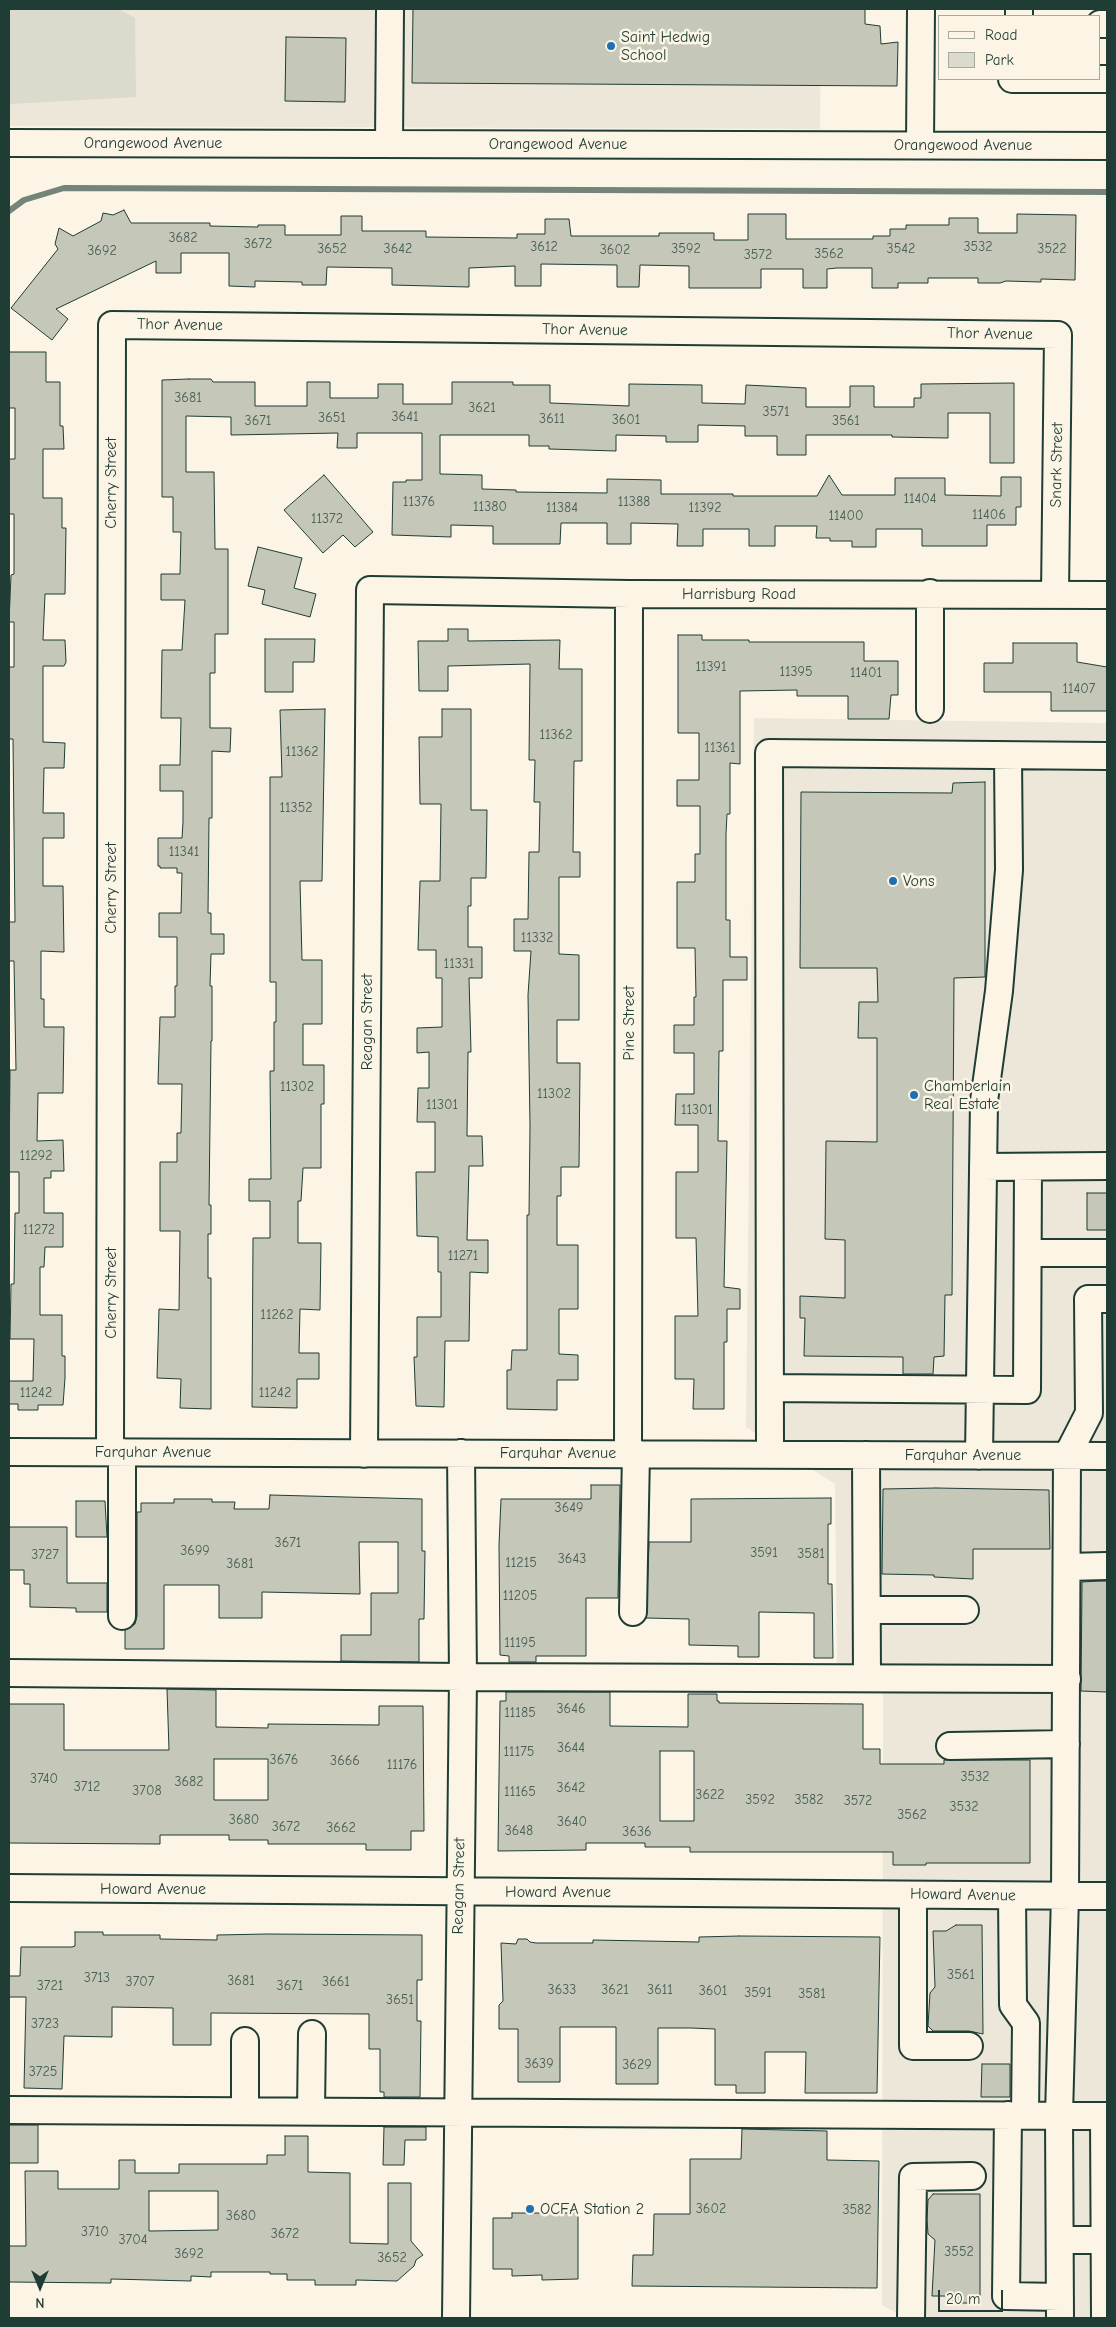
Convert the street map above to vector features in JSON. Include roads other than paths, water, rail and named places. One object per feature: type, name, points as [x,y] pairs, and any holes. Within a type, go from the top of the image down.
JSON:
[{"type":"street","points":[[389,144],[390,9]]},
{"type":"street","points":[[920,9],[930,79],[920,145]]},
{"type":"street","name":"Orangewood Avenue","points":[[9,143],[1107,146]]},
{"type":"street","name":"Thor Avenue","points":[[112,325],[1058,335]]},
{"type":"street","name":"Cherry Street","points":[[112,325],[116,1452],[122,1616]]},
{"type":"street","name":"Snark Street","points":[[1055,595],[1058,335]]},
{"type":"street","name":"Harrisburg Road","points":[[370,590],[629,594],[930,593],[1107,595]]},
{"type":"street","name":"Reagan Street","points":[[364,1454],[370,590]]},
{"type":"street","points":[[930,593],[930,709]]},
{"type":"street","name":"Pine Street","points":[[629,594],[633,1612]]},
{"type":"street","points":[[770,1454],[768,753],[1107,756]]},
{"type":"street","points":[[979,1456],[984,1101],[999,992],[1009,870],[1008,756]]},
{"type":"street","points":[[983,1167],[1107,1166]]},
{"type":"street","points":[[770,1388],[1027,1390],[1028,1167]]},
{"type":"street","points":[[1029,1253],[1107,1253]]},
{"type":"street","points":[[1012,1896],[1013,2005],[1026,2023],[1017,2115],[1006,2296],[1060,2308],[1059,2115],[1065,1896],[1067,1456],[1098,1413],[1097,1299]]},
{"type":"street","name":"Farquhar Avenue","points":[[9,1452],[1107,1456]]},
{"type":"street","name":"Reagan Street","points":[[456,2318],[459,1891],[463,1677],[462,1453]]},
{"type":"street","points":[[866,1455],[867,1678]]},
{"type":"street","points":[[1067,1567],[1107,1566]]},
{"type":"street","points":[[867,1610],[964,1610]]},
{"type":"street","points":[[9,1673],[1067,1679]]},
{"type":"street","points":[[950,1746],[1066,1744]]},
{"type":"street","name":"Howard Avenue","points":[[9,1888],[1107,1896]]},
{"type":"street","points":[[913,1895],[913,2046],[969,2046]]},
{"type":"street","points":[[311,2111],[312,2034]]},
{"type":"street","points":[[245,2041],[245,2111]]},
{"type":"street","points":[[9,2110],[1106,2116],[1105,2318]]},
{"type":"street","points":[[911,2318],[913,2177],[972,2176]]},
{"type":"street","points":[[1060,2240],[1104,2240]]},
{"type":"waterway","points":[[9,211],[24,200],[64,188],[1107,192]]},
{"type":"place","name":"Saint Hedwig School","points":[[611,46]]},
{"type":"place","name":"Vons","points":[[893,881]]},
{"type":"place","name":"Chamberlain Real Estate","points":[[914,1095]]},
{"type":"place","name":"OCFA Station 2","points":[[530,2209]]}]
